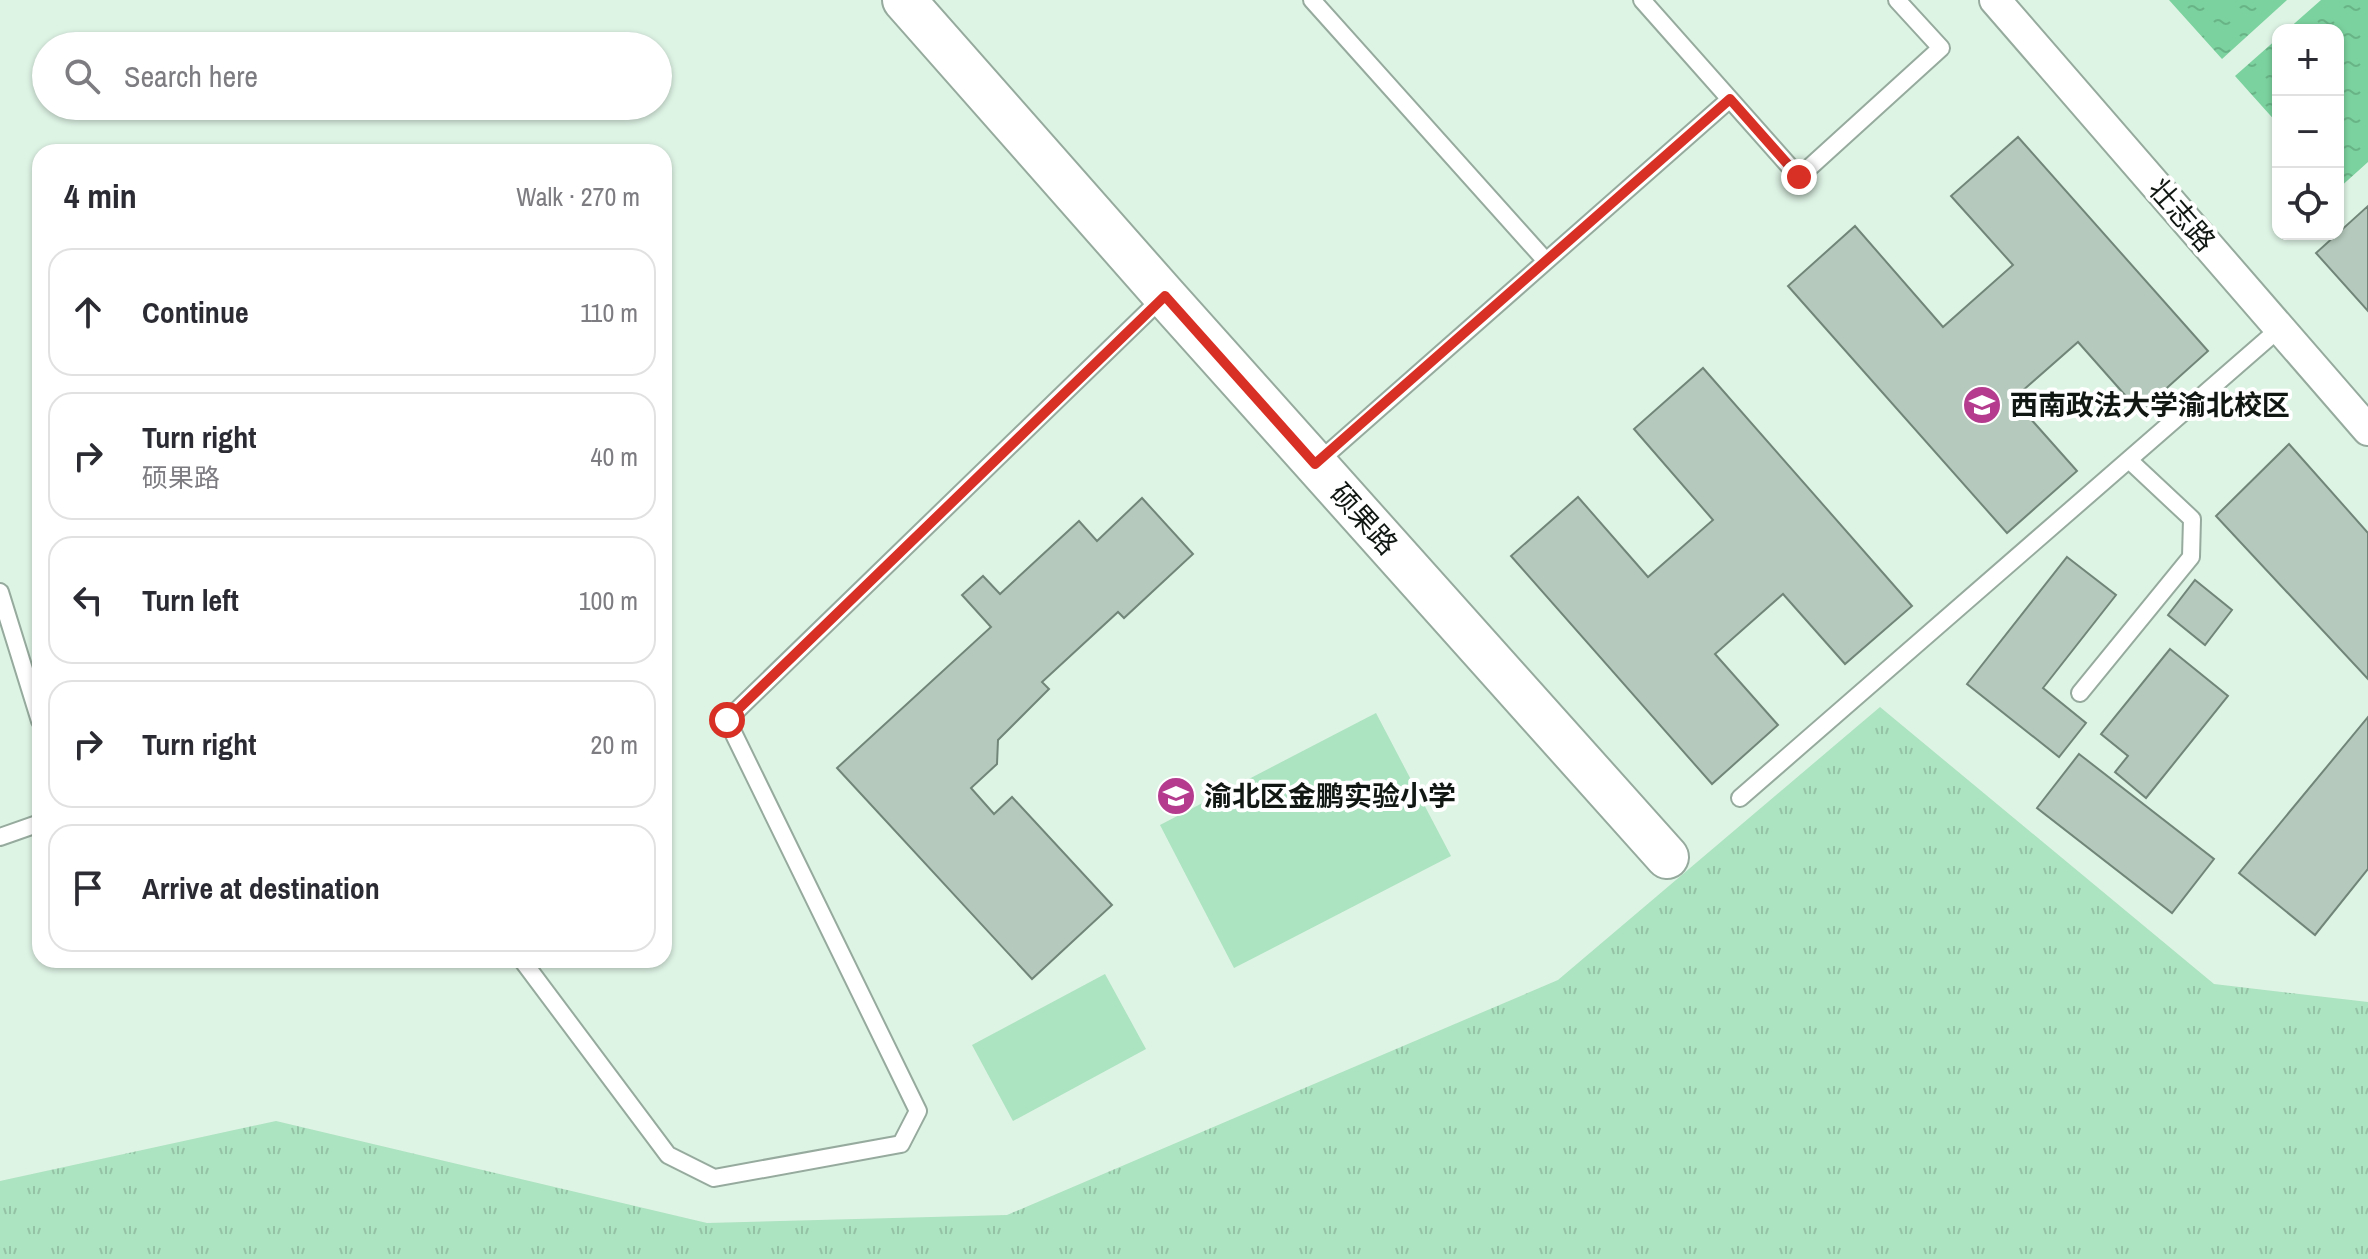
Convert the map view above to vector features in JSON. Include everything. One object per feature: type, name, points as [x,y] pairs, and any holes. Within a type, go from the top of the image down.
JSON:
[{"type":"street","name":"硕果路","points":[[904,0],[1667,857]]},
{"type":"street","name":"壮志路","points":[[1995,0],[2367,428]]},
{"type":"lane","points":[[1312,0],[1546,261]]},
{"type":"lane","points":[[1642,0],[1799,177],[1941,48],[1897,0]]},
{"type":"lane","points":[[1315,464],[1730,99]]},
{"type":"lane","points":[[528,968],[668,1155],[714,1178],[901,1144],[918,1111],[727,720],[1165,296]]},
{"type":"lane","points":[[1740,798],[2280,328]]},
{"type":"lane","points":[[2080,693],[2191,557],[2192,519],[2129,460]]},
{"type":"lane","points":[[0,592],[32,695]]},
{"type":"lane","points":[[0,837],[32,826]]},
{"type":"green space","points":[[1880,707],[2214,984],[2368,1002],[2368,1259],[0,1259],[0,1181],[276,1121],[707,1223],[1007,1215],[1558,980]]},
{"type":"green space","points":[[1376,713],[1451,856],[1234,968],[1160,825]]},
{"type":"green space","points":[[1105,974],[1146,1049],[1013,1121],[972,1045]]},
{"type":"water","points":[[2169,0],[2287,0],[2222,59]]},
{"type":"water","points":[[2321,0],[2368,0],[2368,162],[2344,184],[2344,24],[2294,24]]},
{"type":"water","points":[[2272,43],[2272,117],[2235,76]]},
{"type":"building","points":[[2018,137],[2208,351],[2140,412],[2078,342],[2013,399],[2077,471],[2007,533],[1788,286],[1855,226],[1943,327],[2013,265],[1951,196]]},
{"type":"building","points":[[2368,206],[2368,311],[2316,253],[2330,240],[2344,240],[2344,228]]},
{"type":"building","points":[[1703,368],[1912,606],[1845,664],[1783,594],[1715,654],[1778,725],[1712,784],[1511,556],[1578,497],[1648,577],[1713,520],[1634,429]]},
{"type":"building","points":[[2289,444],[2368,533],[2368,679],[2216,516]]},
{"type":"building","points":[[1142,498],[1193,554],[1124,618],[1118,612],[1042,682],[1049,689],[998,740],[997,764],[971,788],[994,814],[1012,797],[1112,905],[1032,979],[837,768],[991,627],[962,595],[983,576],[1000,594],[1079,521],[1097,541]]},
{"type":"building","points":[[2067,557],[2116,595],[2043,688],[2086,723],[2059,757],[1967,684]]},
{"type":"building","points":[[2195,580],[2232,610],[2205,645],[2168,615]]},
{"type":"building","points":[[2170,649],[2228,696],[2146,798],[2115,772],[2128,756],[2101,734]]},
{"type":"building","points":[[2368,717],[2368,869],[2315,935],[2239,873]]},
{"type":"building","points":[[2079,754],[2214,859],[2172,913],[2037,808]]},
{"type":"place","name":"西南政法大学渝北校区","points":[[1982,405]]},
{"type":"place","name":"渝北区金鹏实验小学","points":[[1176,796]]},
{"type":"route","points":[[727,720],[1165,296],[1315,464],[1730,99],[1799,177]]}]
